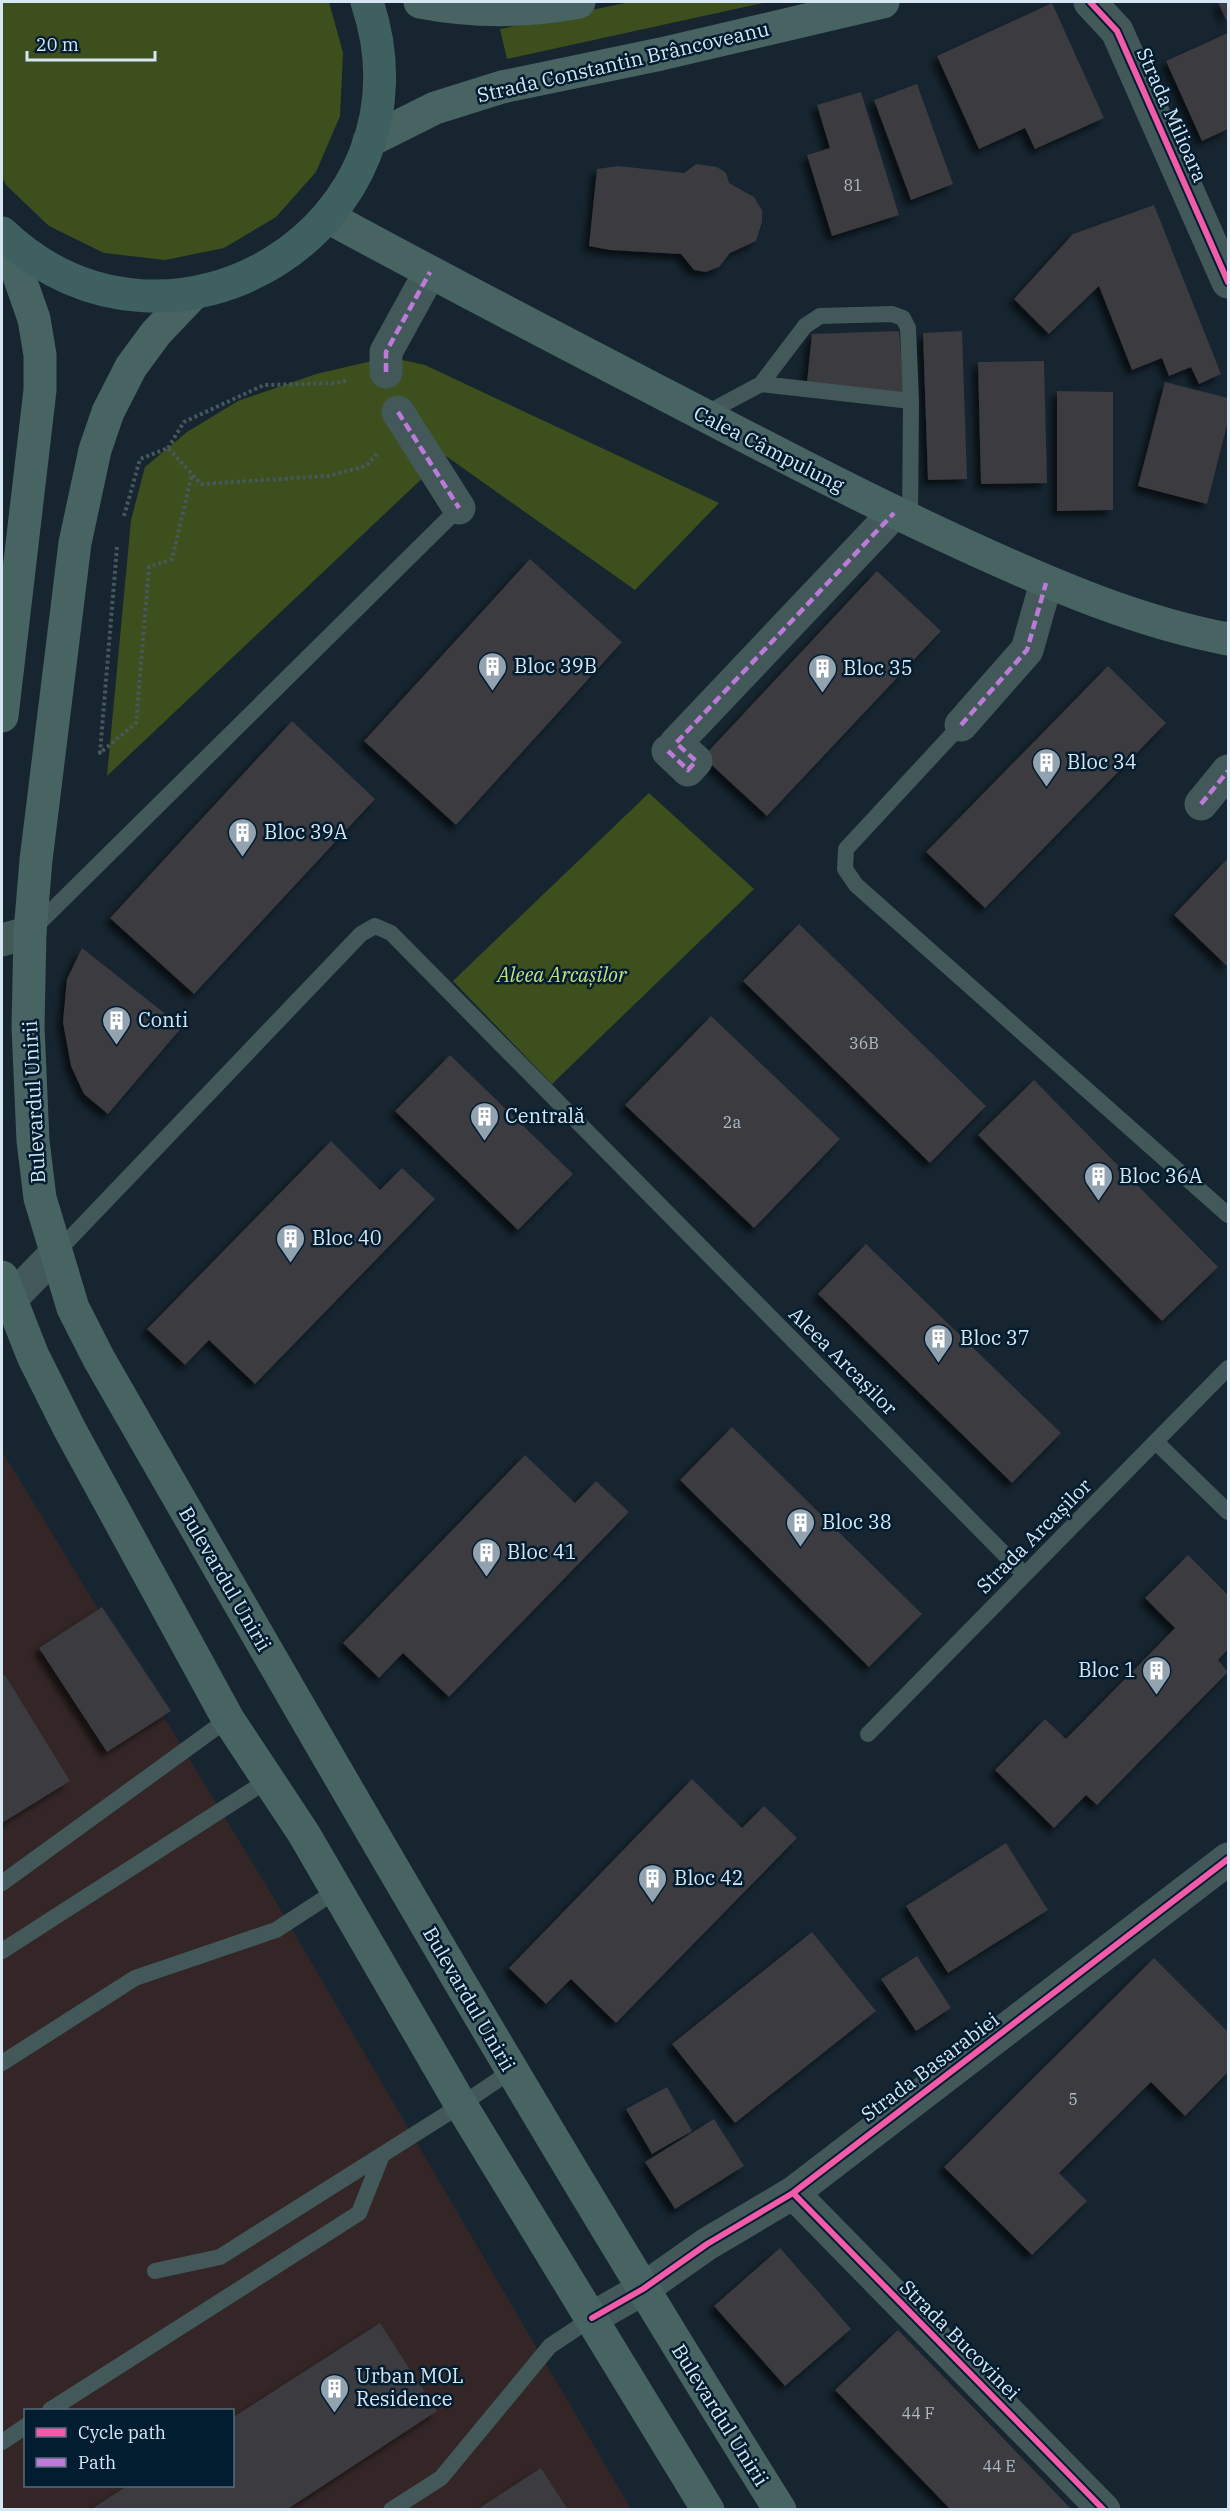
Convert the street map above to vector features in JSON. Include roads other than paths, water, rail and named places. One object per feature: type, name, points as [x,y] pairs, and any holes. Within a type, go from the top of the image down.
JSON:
[{"type":"main road","points":[[3,234],[39,262],[88,285],[122,294],[194,293],[239,281],[264,269],[309,237],[328,216],[355,177],[369,141],[377,107],[380,74],[377,39],[368,2]]},
{"type":"main road","points":[[420,2],[488,9],[532,8],[579,2]]},
{"type":"main road","name":"Strada Constantin Brâncoveanu","points":[[369,141],[435,108],[502,87],[661,54],[883,2]]},
{"type":"main road","name":"Calea Câmpulung","points":[[328,216],[703,415],[902,516],[1046,583],[1123,610],[1228,639]]},
{"type":"main road","points":[[2,717],[40,390],[40,355],[34,319],[3,234]]},
{"type":"main road","name":"Bulevardul Unirii","points":[[194,293],[156,333],[131,367],[108,412],[95,450],[75,543],[38,849],[16,936],[28,1027],[33,1141],[40,1198],[55,1254],[74,1308],[99,1359],[511,2071],[780,2510]]},
{"type":"main road","points":[[6,1288],[33,1356],[69,1428],[228,1719],[304,1834],[461,2105],[708,2510]]},
{"type":"street","name":"Strada Milioara","points":[[1090,2],[1118,16],[1224,262]]},
{"type":"street","points":[[386,372],[386,352],[430,272]]},
{"type":"street","points":[[398,412],[459,508]]},
{"type":"street","points":[[668,751],[688,770],[696,761],[676,743],[902,516]]},
{"type":"street","points":[[961,725],[1027,650],[1046,583]]},
{"type":"street","points":[[1201,804],[1228,771]]},
{"type":"street","points":[[6,1288],[55,1254]]},
{"type":"street","name":"Strada Basarabiei","points":[[592,2318],[644,2289],[707,2244],[793,2193],[1228,1859]]},
{"type":"street","name":"Strada Bucovinei","points":[[793,2193],[1104,2510]]},
{"type":"lane","points":[[703,415],[761,384],[805,326],[820,316],[892,314],[903,318],[908,328],[911,401],[902,516]]},
{"type":"lane","points":[[761,384],[911,401]]},
{"type":"lane","points":[[16,936],[459,508]]},
{"type":"lane","points":[[961,725],[846,849],[845,869],[856,885],[1228,1215]]},
{"type":"lane","name":"Aleea Arcașilor","points":[[55,1254],[361,934],[375,926],[391,933],[1024,1574]]},
{"type":"lane","name":"Strada Arcașilor","points":[[868,1734],[1024,1574],[1157,1443],[1228,1368]]},
{"type":"lane","points":[[1157,1443],[1228,1512]]},
{"type":"lane","points":[[2,1883],[228,1719]]},
{"type":"lane","points":[[2,1951],[268,1780]]},
{"type":"lane","points":[[2,2062],[135,1978],[276,1930],[336,1891]]},
{"type":"lane","points":[[155,2271],[220,2257],[511,2071]]},
{"type":"lane","points":[[52,2409],[359,2213],[382,2155]]},
{"type":"lane","points":[[391,2510],[441,2478],[550,2346],[592,2318]]},
{"type":"lane","points":[[2,2442],[24,2427]]},
{"type":"place","name":"Bloc 39B","points":[[493,692]]},
{"type":"place","name":"Bloc 35","points":[[822,694]]},
{"type":"place","name":"Bloc 34","points":[[1046,788]]},
{"type":"place","name":"Bloc 39A","points":[[243,858]]},
{"type":"place","name":"Conti","points":[[117,1046]]},
{"type":"place","name":"Centrală","points":[[484,1142]]},
{"type":"place","name":"Bloc 36A","points":[[1098,1202]]},
{"type":"place","name":"Bloc 40","points":[[291,1264]]},
{"type":"place","name":"Bloc 37","points":[[939,1364]]},
{"type":"place","name":"Bloc 38","points":[[801,1548]]},
{"type":"place","name":"Bloc 41","points":[[486,1578]]},
{"type":"place","name":"Bloc 1","points":[[1157,1696]]},
{"type":"place","name":"Bloc 42","points":[[653,1904]]},
{"type":"place","name":"Urban MOL Residence","points":[[335,2414]]}]
